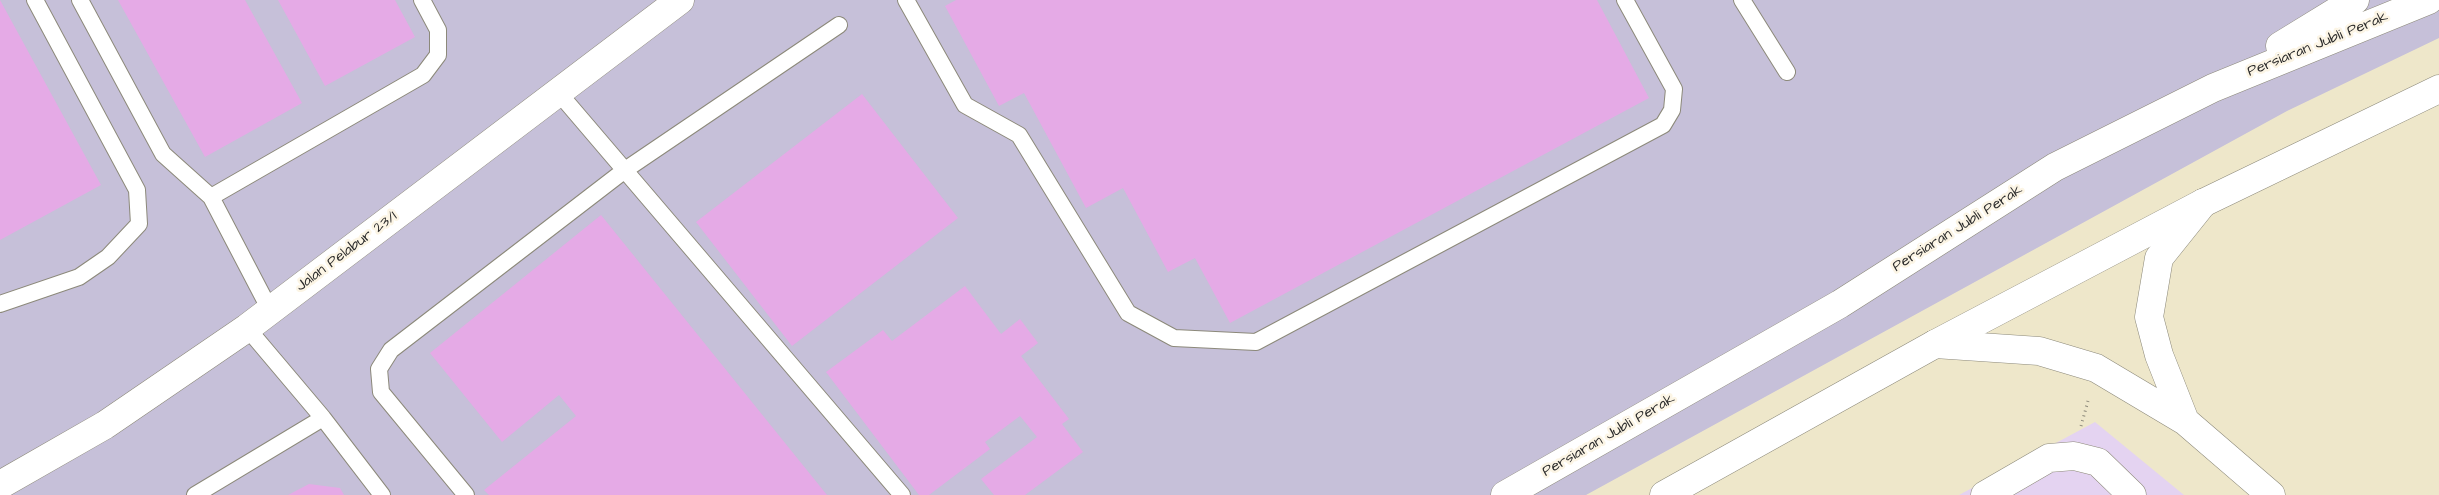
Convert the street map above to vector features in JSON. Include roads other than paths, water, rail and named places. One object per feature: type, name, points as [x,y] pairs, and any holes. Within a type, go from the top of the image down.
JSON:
[{"type":"main road","name":"Jalan Pelabur 23/1","points":[[0,485],[106,425],[247,328],[680,0]]},
{"type":"main road","points":[[2213,88],[2355,0]]},
{"type":"main road","name":"Persiaran Jubli Perak","points":[[1506,495],[1840,304],[2055,167],[2213,88],[2429,0]]},
{"type":"main road","points":[[1664,495],[1935,344],[2203,203],[2439,89]]},
{"type":"main road","points":[[2185,421],[2159,356],[2149,317],[2159,258],[2203,203]]},
{"type":"main road","points":[[1935,344],[2039,352],[2096,368],[2185,421],[2271,495]]},
{"type":"main road","points":[[1986,495],[2050,458],[2074,456],[2098,462],[2132,495]]},
{"type":"lane","points":[[0,304],[79,277],[108,257],[139,224],[137,190],[35,0]]},
{"type":"lane","points":[[80,0],[163,154],[211,197],[270,310]]},
{"type":"lane","points":[[211,197],[423,75],[438,54],[438,30],[422,0]]},
{"type":"lane","points":[[906,0],[965,105],[1019,135],[1128,313],[1174,338],[1256,342],[1663,125],[1672,110],[1674,89],[1625,0]]},
{"type":"lane","points":[[1742,0],[1787,72]]},
{"type":"lane","points":[[466,495],[381,392],[379,370],[391,350],[625,170],[839,25]]},
{"type":"lane","points":[[558,92],[902,495]]},
{"type":"lane","points":[[247,328],[323,418],[382,495]]},
{"type":"lane","points":[[195,495],[323,418]]}]
